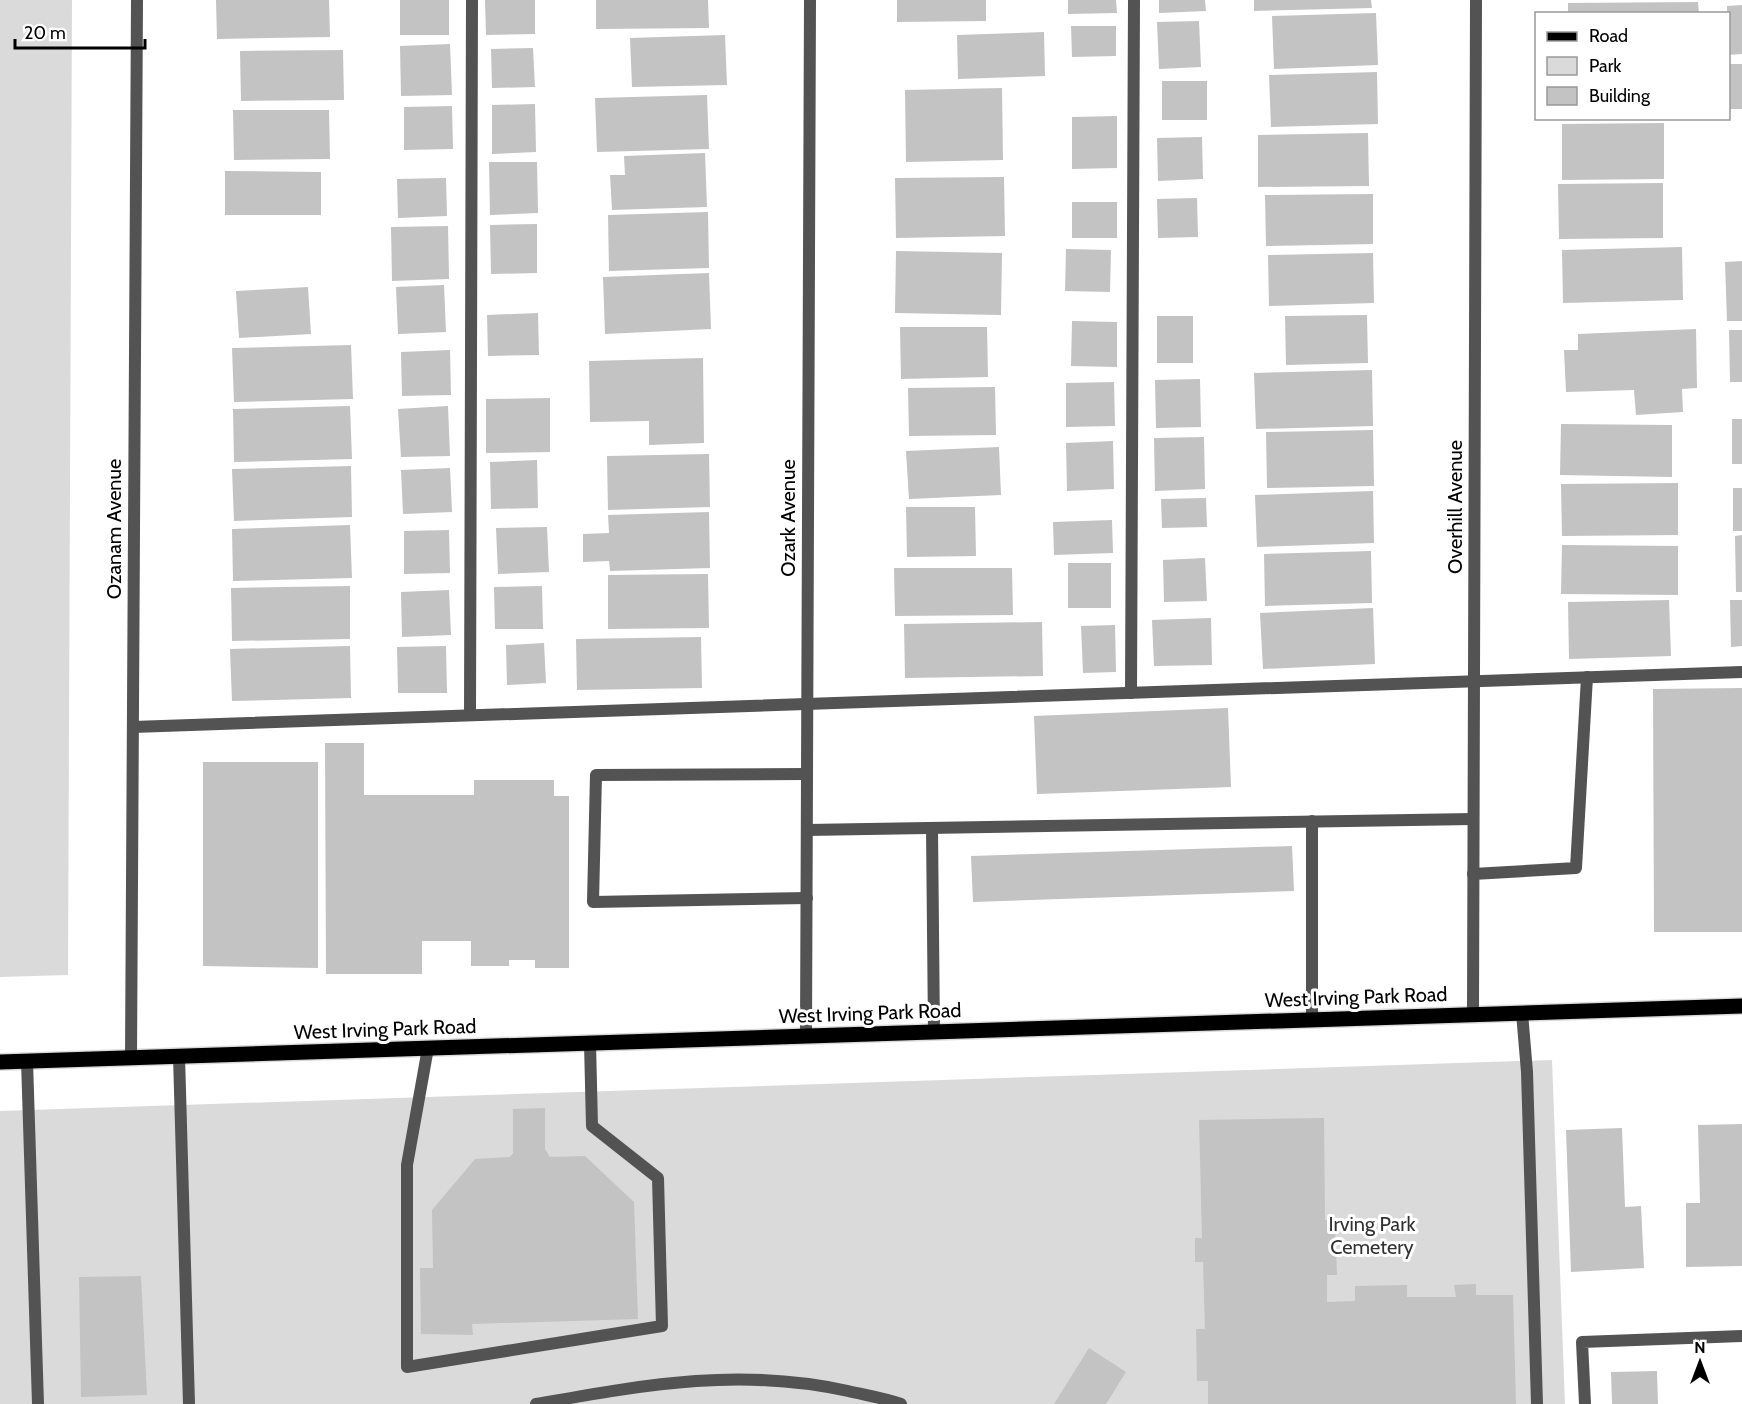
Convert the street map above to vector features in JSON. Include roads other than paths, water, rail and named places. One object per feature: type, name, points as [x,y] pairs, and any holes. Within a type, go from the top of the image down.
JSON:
[{"type":"main road","name":"West Irving Park Road","points":[[0,1062],[1742,1006]]},
{"type":"street","name":"Ozanam Avenue","points":[[131,1059],[137,0]]},
{"type":"street","points":[[470,715],[472,0]]},
{"type":"street","name":"Ozark Avenue","points":[[806,1036],[810,0]]},
{"type":"street","points":[[1131,693],[1134,0]]},
{"type":"street","name":"Overhill Avenue","points":[[1473,1014],[1476,0]]},
{"type":"street","points":[[133,727],[1742,672]]},
{"type":"street","points":[[1473,874],[1576,868],[1587,677]]},
{"type":"street","points":[[807,774],[596,775],[592,902],[807,898]]},
{"type":"street","points":[[807,830],[1473,819]]},
{"type":"street","points":[[1312,821],[1312,1019]]},
{"type":"street","points":[[932,828],[933,1032]]},
{"type":"street","points":[[1522,1013],[1527,1072],[1537,1404]]},
{"type":"street","points":[[428,1048],[407,1165],[407,1367],[662,1326],[658,1178],[592,1126],[590,1043]]},
{"type":"street","points":[[179,1056],[189,1404]]},
{"type":"street","points":[[27,1061],[38,1404]]},
{"type":"street","points":[[1585,1404],[1582,1342],[1742,1336]]},
{"type":"street","points":[[536,1404],[673,1381],[751,1378],[828,1387],[901,1404]]},
{"type":"park label","name":"Irving Park Cemetery","points":[[1372,1236]]}]
